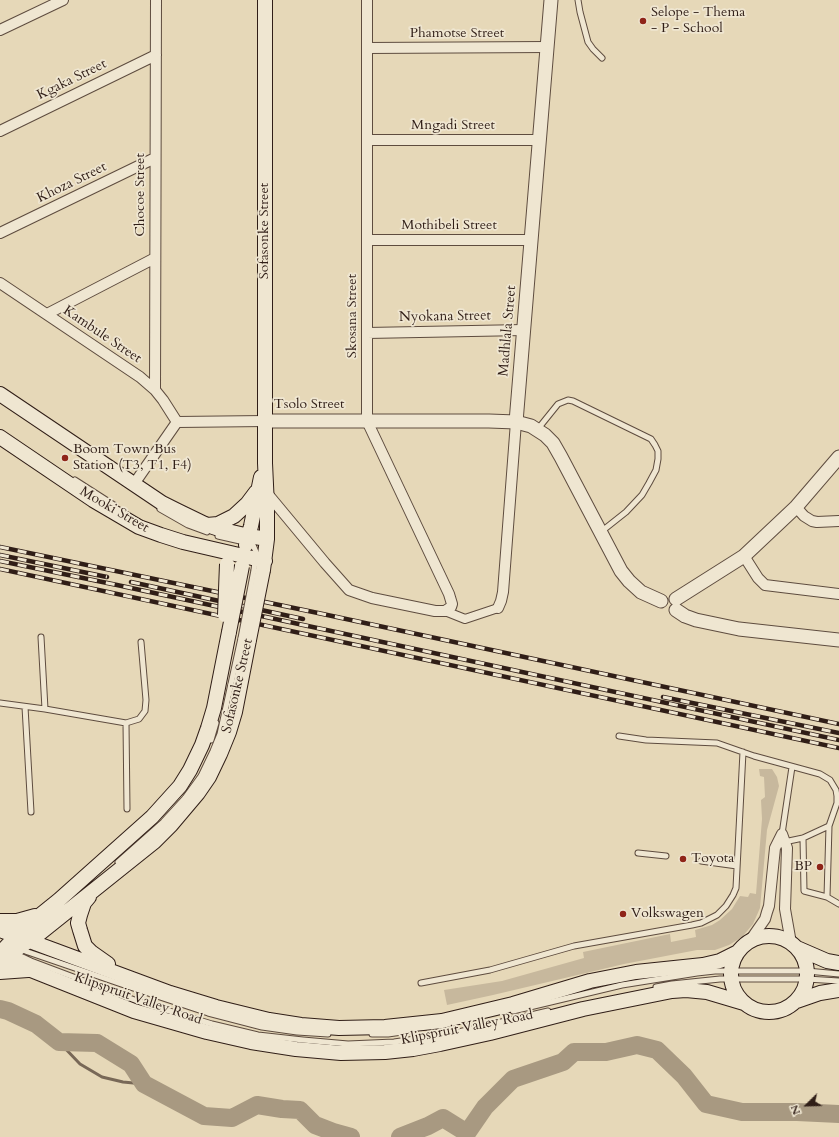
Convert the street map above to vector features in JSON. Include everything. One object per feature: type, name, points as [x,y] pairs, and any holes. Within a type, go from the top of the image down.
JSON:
[{"type":"main road","name":"Sofasonke Street","points":[[13,948],[99,885],[154,842],[171,825],[198,793],[208,777],[220,754],[235,712],[236,634],[246,557],[262,491],[264,463],[265,0]]},
{"type":"main road","name":"Mooki Street","points":[[0,394],[178,512],[207,525],[246,557]]},
{"type":"main road","name":"Mooki Street","points":[[0,437],[93,500],[139,527],[161,536],[246,557]]},
{"type":"main road","name":"Sofasonke Street","points":[[13,948],[47,915],[59,900],[152,818],[180,786],[190,770],[202,745],[214,708],[223,659],[236,634],[246,557],[267,539],[262,491]]},
{"type":"main road","points":[[207,525],[218,524],[234,516],[262,491]]},
{"type":"main road","name":"Mooki Street","points":[[246,557],[267,539]]},
{"type":"main road","points":[[99,885],[84,903],[78,923],[85,946],[106,964],[140,981]]},
{"type":"main road","points":[[0,921],[17,921],[47,915]]},
{"type":"main road","name":"Klipspruit Valley Road","points":[[0,930],[31,970],[134,1011],[207,1032],[251,1042],[289,1048],[341,1053],[385,1052],[413,1049],[490,1033],[584,1009],[686,990],[707,992],[744,1003],[753,1009],[768,1013],[784,1010],[797,1001]]},
{"type":"main road","points":[[744,1003],[735,992],[731,975],[734,959],[738,952],[749,942],[760,937],[771,936],[782,938],[794,946],[827,961],[839,963]]},
{"type":"main road","points":[[794,946],[803,957],[807,975],[803,993],[797,1001]]},
{"type":"main road","name":"Klipspruit Valley Road","points":[[13,948],[140,981],[170,993],[216,1007],[269,1020],[301,1025],[339,1028],[385,1028],[442,1021],[513,1004],[590,981],[636,972],[703,965],[720,961],[738,952]]},
{"type":"main road","points":[[0,972],[31,970]]},
{"type":"main road","points":[[797,1001],[820,993],[839,990]]},
{"type":"street","points":[[0,30],[63,0]]},
{"type":"street","name":"Chocoe Street","points":[[155,390],[156,0]]},
{"type":"street","name":"Skosana Street","points":[[367,0],[367,421],[449,594],[452,604],[451,607],[445,611]]},
{"type":"street","name":"Madhlala Street","points":[[445,611],[465,619],[498,608],[502,601],[551,0]]},
{"type":"street","name":"Phamotse Street","points":[[367,48],[547,47]]},
{"type":"street","name":"Kgaka Street","points":[[0,131],[156,55]]},
{"type":"street","name":"Mngadi Street","points":[[367,140],[539,140]]},
{"type":"street","name":"Khoza Street","points":[[0,233],[156,158]]},
{"type":"street","name":"Mothibeli Street","points":[[367,240],[531,240]]},
{"type":"street","points":[[47,314],[155,258]]},
{"type":"street","name":"Kambule Street","points":[[0,282],[140,378],[155,390],[177,422]]},
{"type":"street","name":"Nyokana Street","points":[[367,333],[524,330]]},
{"type":"street","points":[[134,484],[177,422]]},
{"type":"street","name":"Tsolo Street","points":[[177,422],[516,422],[531,426],[545,435],[553,443],[621,571],[629,581],[641,592],[661,602],[666,596],[672,596],[676,604]]},
{"type":"street","points":[[839,457],[796,507],[744,556],[676,604],[685,616],[696,620],[739,629],[839,640]]},
{"type":"street","points":[[262,491],[349,590],[360,595],[386,601],[435,611],[445,611]]},
{"type":"street","points":[[796,507],[804,516],[812,521],[839,521]]},
{"type":"street","points":[[744,556],[758,578],[765,584],[839,594]]},
{"type":"street","points":[[749,942],[765,919],[769,906],[775,848],[782,839],[787,848],[785,909],[794,946]]},
{"type":"lane","points":[[578,0],[588,42],[602,58]]},
{"type":"lane","points":[[537,430],[555,406],[568,400],[573,401],[650,439],[656,446],[658,451],[658,459],[656,470],[642,495],[626,512],[601,532]]},
{"type":"lane","name":"Mooki Street","points":[[69,476],[120,508]]},
{"type":"lane","name":"Mooki Street","points":[[153,504],[188,525],[215,535],[246,557]]},
{"type":"lane","name":"Mooki Street","points":[[133,516],[139,521]]},
{"type":"lane","name":"Mooki Street","points":[[146,523],[177,536],[246,557]]},
{"type":"lane","points":[[116,864],[163,822],[185,798],[201,776],[220,734],[236,634]]},
{"type":"lane","points":[[41,637],[45,709]]},
{"type":"lane","points":[[0,703],[126,723],[139,718],[146,711],[141,642]]},
{"type":"lane","points":[[205,754],[215,730],[224,687]]},
{"type":"lane","points":[[25,707],[31,812]]},
{"type":"lane","points":[[126,723],[126,809]]},
{"type":"lane","points":[[619,736],[652,741],[717,743],[754,756],[820,774],[830,780],[836,790],[837,796],[829,826],[827,897]]},
{"type":"lane","points":[[421,983],[494,968],[574,946],[701,923],[723,911],[731,900],[736,888],[743,752]]},
{"type":"lane","points":[[13,948],[38,920],[116,858],[152,826],[181,795],[198,767]]},
{"type":"lane","points":[[792,767],[782,839],[803,838],[829,826]]},
{"type":"lane","points":[[803,838],[804,891],[827,897],[839,904]]},
{"type":"lane","points":[[638,853],[666,856]]},
{"type":"lane","points":[[701,861],[737,866]]},
{"type":"lane","name":"Klipspruit Valley Road","points":[[13,948],[31,962],[140,1002],[212,1024],[258,1035],[348,1044],[394,1042],[450,1034],[553,1010]]},
{"type":"lane","name":"Klipspruit Valley Road","points":[[13,948],[208,1013],[262,1027],[297,1032],[333,1034]]},
{"type":"lane","name":"Klipspruit Valley Road","points":[[506,1013],[585,993],[629,984],[715,971],[731,975]]},
{"type":"lane","name":"Klipspruit Valley Road","points":[[649,989],[731,975],[839,974]]},
{"type":"lane","name":"Klipspruit Valley Road","points":[[807,975],[839,981]]},
{"type":"lane","points":[[576,1005],[590,1002]]},
{"type":"lane","name":"Klipspruit Valley Road","points":[[364,1034],[388,1034],[418,1030]]},
{"type":"shaded area","points":[[759,769],[772,769],[777,777],[779,786],[767,830],[760,908],[753,924],[742,937],[729,945],[715,950],[697,950],[624,964],[447,1005],[444,990],[502,981],[584,958],[583,952],[670,934],[671,942],[696,937],[695,930],[712,925],[720,920],[732,909],[740,896],[748,897],[750,893],[756,894],[762,819],[761,800],[765,797],[764,777],[760,776]]},
{"type":"waterway","points":[[0,1009],[8,1011],[36,1024],[59,1042],[97,1043],[131,1064],[144,1084],[204,1116],[232,1118],[257,1105],[300,1110],[315,1125],[351,1137]]},
{"type":"waterway","points":[[59,1042],[80,1064],[102,1077],[123,1082],[144,1084]]},
{"type":"waterway","points":[[400,1137],[428,1126],[443,1118],[467,1133],[485,1107],[513,1079],[563,1062],[574,1052],[606,1052],[637,1045],[657,1050],[684,1076],[706,1104],[742,1112],[839,1114]]},
{"type":"railway","points":[[0,547],[839,724]]},
{"type":"railway","points":[[0,555],[107,577]]},
{"type":"railway","points":[[0,561],[839,740]]},
{"type":"railway","points":[[0,569],[839,748]]},
{"type":"railway","points":[[131,582],[303,619]]},
{"type":"railway","points":[[663,697],[839,733]]},
{"type":"place","name":"Selope - Thema - P - School","points":[[643,21]]},
{"type":"place","name":"Boom Town Bus Station (T3, T1, F4)","points":[[65,458]]},
{"type":"place","name":"Toyota","points":[[683,859]]},
{"type":"place","name":"BP","points":[[820,867]]},
{"type":"place","name":"Volkswagen","points":[[623,914]]}]
